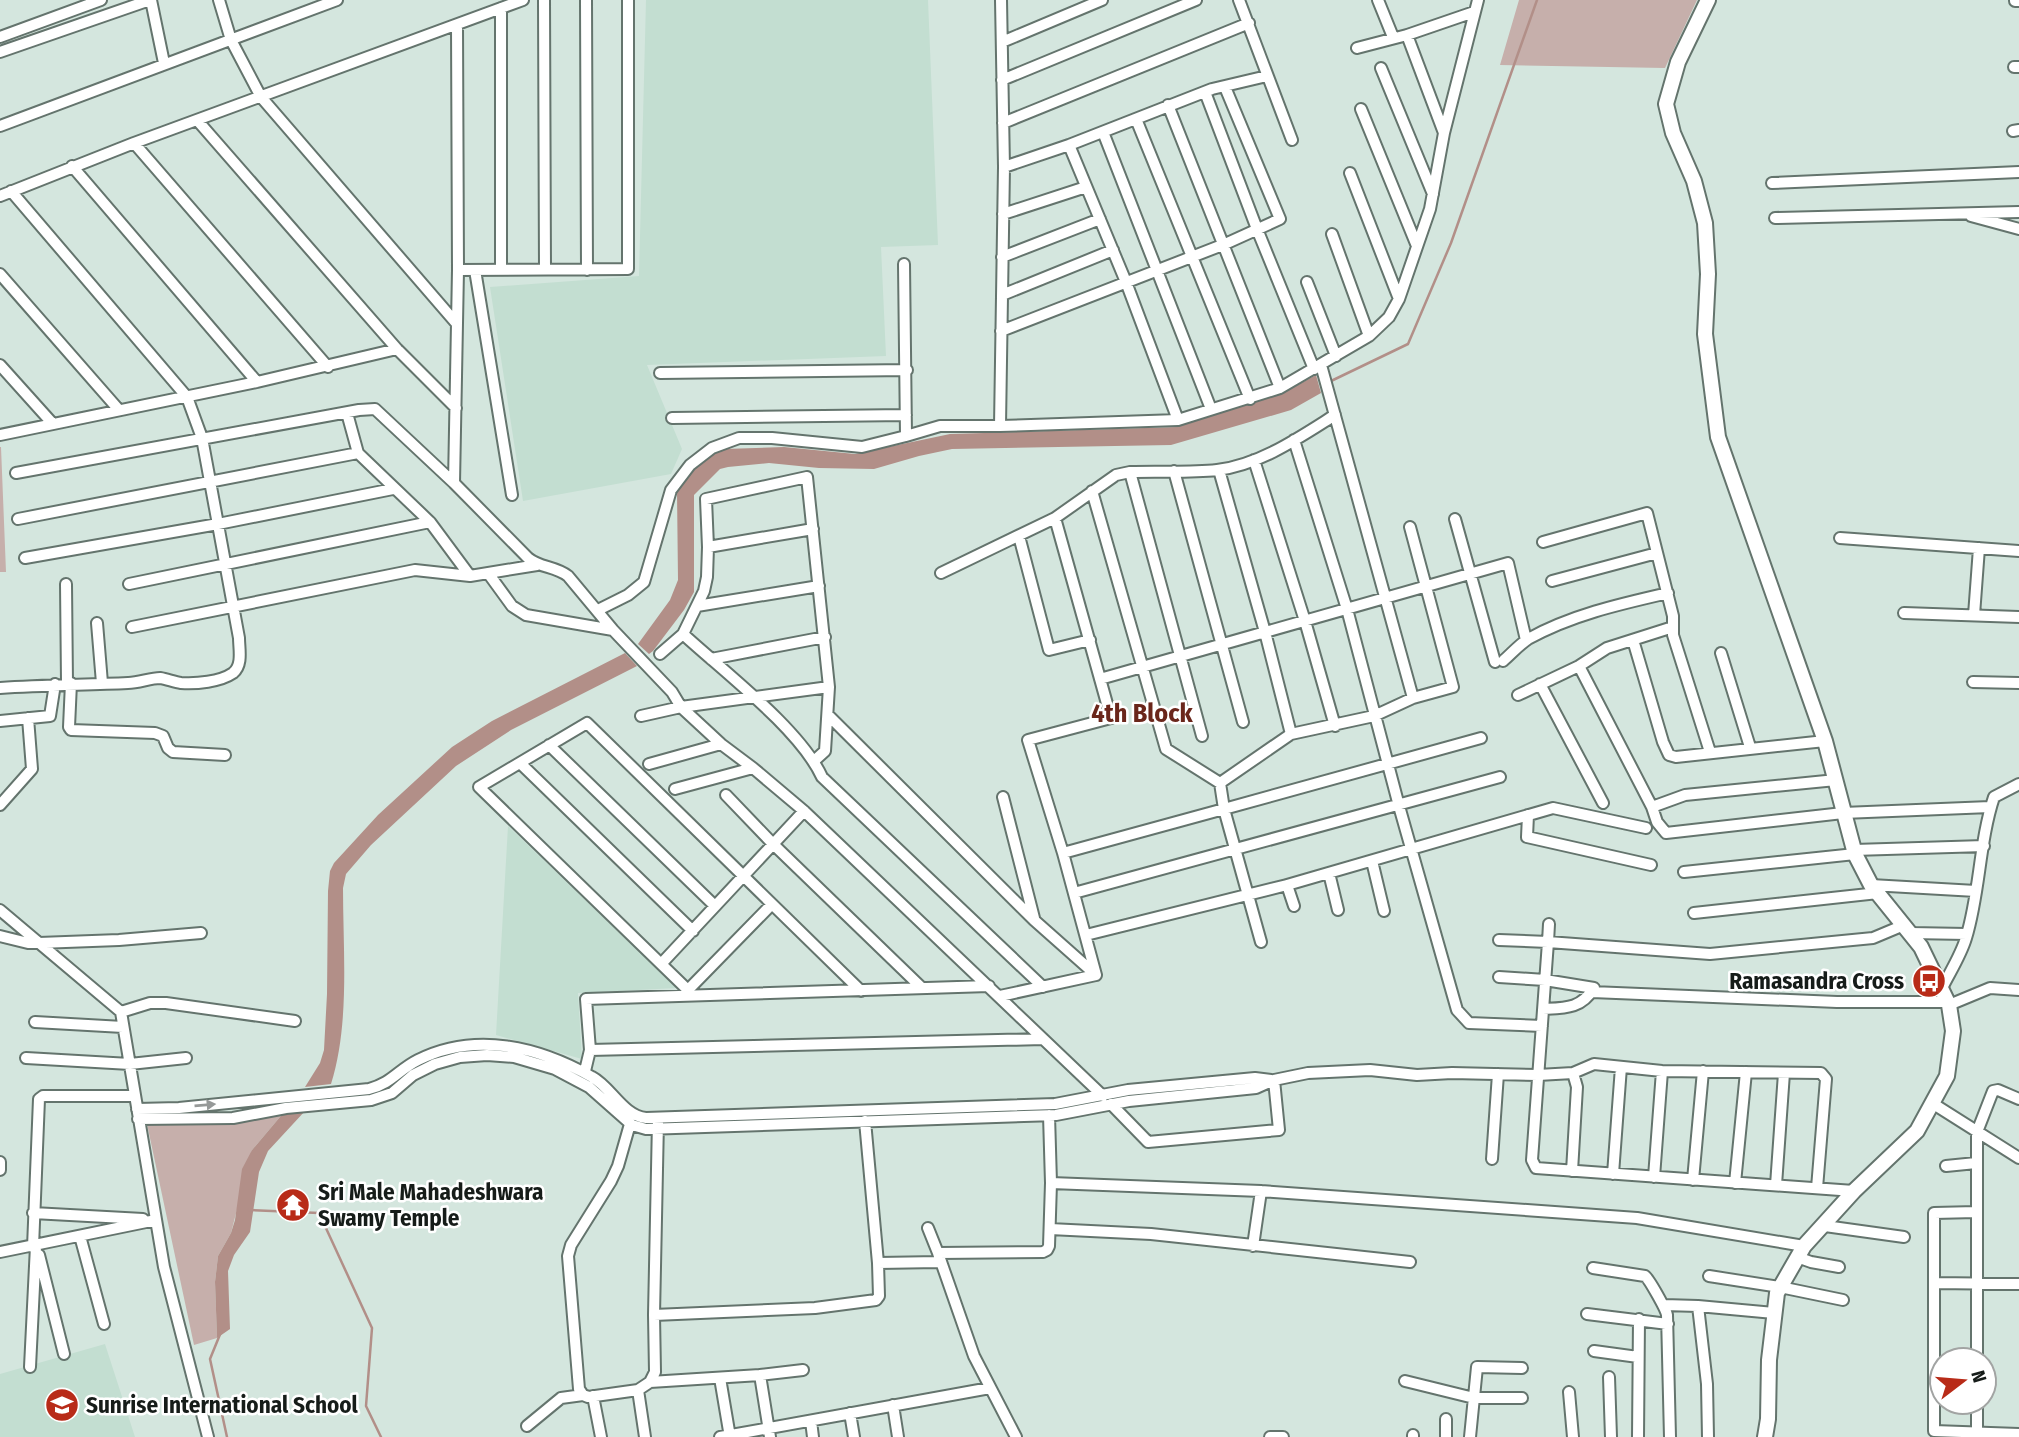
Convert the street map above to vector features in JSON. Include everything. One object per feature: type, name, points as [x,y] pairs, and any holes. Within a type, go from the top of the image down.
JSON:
[{"type":"main road","points":[[1708,0],[1678,62],[1666,104],[1673,133],[1694,181],[1705,223],[1708,274],[1705,334],[1718,437],[1825,741],[1855,852],[1875,889],[1921,947],[1942,988],[1953,1031],[1947,1076],[1917,1130],[1854,1191],[1801,1252],[1777,1293],[1769,1360],[1765,1437]]},
{"type":"street","points":[[0,37],[101,0]]},
{"type":"street","points":[[0,52],[150,0],[164,63]]},
{"type":"street","points":[[219,0],[231,40],[261,97],[457,324]]},
{"type":"street","points":[[0,126],[337,0]]},
{"type":"street","points":[[0,196],[72,166],[523,0]]},
{"type":"street","points":[[544,0],[545,270]]},
{"type":"street","points":[[586,0],[587,270]]},
{"type":"street","points":[[458,271],[628,269],[628,0]]},
{"type":"street","points":[[1002,42],[1102,0]]},
{"type":"street","points":[[1002,80],[1195,0]]},
{"type":"street","points":[[1239,0],[1292,140]]},
{"type":"street","points":[[1378,0],[1393,37]]},
{"type":"street","points":[[598,610],[628,595],[644,582],[671,491],[690,465],[712,448],[739,438],[772,438],[862,447],[940,426],[1178,420],[1280,388],[1369,336],[1389,317],[1399,299],[1417,246],[1433,194],[1444,134],[1478,0]]},
{"type":"street","points":[[1000,426],[1004,167],[1002,1]]},
{"type":"street","points":[[501,8],[501,270]]},
{"type":"street","points":[[1357,48],[1407,35],[1474,12]]},
{"type":"street","points":[[1003,123],[1249,23]]},
{"type":"street","points":[[454,483],[458,271],[457,25]]},
{"type":"street","points":[[1407,35],[1444,134]]},
{"type":"street","points":[[1381,68],[1433,194]]},
{"type":"street","points":[[1004,167],[1069,145],[1205,92],[1267,76]]},
{"type":"street","points":[[1001,331],[1280,219],[1225,87]]},
{"type":"street","points":[[1205,92],[1257,229],[1331,401],[1413,698]]},
{"type":"street","points":[[1168,105],[1225,243],[1280,388]]},
{"type":"street","points":[[1361,109],[1417,246]]},
{"type":"street","points":[[1136,119],[1250,399]]},
{"type":"street","points":[[197,120],[397,349],[456,408]]},
{"type":"street","points":[[1103,132],[1211,409]]},
{"type":"street","points":[[134,143],[328,367]]},
{"type":"street","points":[[1069,145],[1126,282],[1178,420]]},
{"type":"street","points":[[72,166],[257,382]]},
{"type":"street","points":[[1772,183],[2019,172]]},
{"type":"street","points":[[1350,173],[1399,299]]},
{"type":"street","points":[[1003,214],[1086,187]]},
{"type":"street","points":[[0,688],[69,683],[131,683],[160,678],[194,683],[226,677],[238,667],[240,655],[202,439],[187,397],[11,191]]},
{"type":"street","points":[[1957,212],[2019,229]]},
{"type":"street","points":[[1775,218],[2019,212]]},
{"type":"street","points":[[1002,257],[1100,219]]},
{"type":"street","points":[[1332,234],[1369,336]]},
{"type":"street","points":[[1002,295],[1113,250]]},
{"type":"street","points":[[904,264],[906,436]]},
{"type":"street","points":[[475,270],[512,495]]},
{"type":"street","points":[[0,274],[120,410]]},
{"type":"street","points":[[1307,282],[1336,356]]},
{"type":"street","points":[[0,435],[328,367],[397,349]]},
{"type":"street","points":[[0,365],[52,424]]},
{"type":"street","points":[[660,373],[907,370]]},
{"type":"street","points":[[16,473],[375,409],[537,565]]},
{"type":"street","points":[[347,413],[358,453],[430,522],[470,576]]},
{"type":"street","points":[[672,418],[906,415]]},
{"type":"street","points":[[941,573],[1055,518],[1116,475],[1130,472],[1219,470],[1254,460],[1335,415]]},
{"type":"street","points":[[1294,440],[1347,609],[1387,764],[1457,1010],[1469,1023],[1542,1026]]},
{"type":"street","points":[[18,519],[358,453]]},
{"type":"street","points":[[1254,460],[1335,726]]},
{"type":"street","points":[[1219,470],[1291,734]]},
{"type":"street","points":[[1174,471],[1243,722]]},
{"type":"street","points":[[1130,472],[1202,736]]},
{"type":"street","points":[[660,654],[683,635],[698,606],[708,577],[706,499],[807,477],[829,687],[825,751],[814,761]]},
{"type":"street","points":[[26,558],[393,489]]},
{"type":"street","points":[[1092,491],[1166,749],[1220,783],[1224,809],[1261,942]]},
{"type":"street","points":[[1543,542],[1645,512],[1649,518],[1668,593],[1673,635],[1710,751]]},
{"type":"street","points":[[1055,518],[1111,718],[1028,740],[1063,853],[1096,975]]},
{"type":"street","points":[[1455,519],[1469,574],[1499,661],[1526,640],[1612,606],[1668,593]]},
{"type":"street","points":[[129,584],[430,522]]},
{"type":"street","points":[[1220,783],[1291,734],[1374,716],[1413,698],[1453,687],[1410,527]]},
{"type":"street","points":[[708,547],[813,529]]},
{"type":"street","points":[[1019,536],[1049,650],[1090,640]]},
{"type":"street","points":[[1840,538],[2019,551]]},
{"type":"street","points":[[1974,615],[1979,548]]},
{"type":"street","points":[[1552,581],[1657,553]]},
{"type":"street","points":[[1100,679],[1508,563],[1526,640]]},
{"type":"street","points":[[132,626],[415,570],[470,576],[537,565],[559,570],[568,576],[613,630],[672,692],[681,707],[721,744],[804,811],[1000,996],[1148,1142],[1279,1130],[1274,1080]]},
{"type":"street","points":[[488,573],[512,606],[526,615],[613,630]]},
{"type":"street","points":[[65,584],[71,730],[155,733],[163,736],[168,748],[173,752],[225,755]]},
{"type":"street","points":[[698,606],[819,586]]},
{"type":"street","points":[[1904,613],[2019,617]]},
{"type":"street","points":[[97,623],[102,683]]},
{"type":"street","points":[[1518,695],[1580,667],[1607,648],[1674,627]]},
{"type":"street","points":[[683,635],[786,729],[814,761],[821,777],[1043,987]]},
{"type":"street","points":[[711,659],[825,637]]},
{"type":"street","points":[[1633,640],[1663,742],[1670,755],[1676,757],[1710,751],[1825,741]]},
{"type":"street","points":[[1721,653],[1750,747]]},
{"type":"street","points":[[1580,667],[1652,807],[1657,822],[1666,833],[1843,813],[1990,807]]},
{"type":"street","points":[[1973,682],[2019,683]]},
{"type":"street","points":[[0,721],[50,716],[55,684]]},
{"type":"street","points":[[1540,684],[1603,803]]},
{"type":"street","points":[[641,716],[681,707],[829,687]]},
{"type":"street","points":[[828,715],[1034,920],[1096,975]]},
{"type":"street","points":[[0,805],[33,769],[28,718]]},
{"type":"street","points":[[691,992],[479,787],[587,723],[861,991]]},
{"type":"street","points":[[1063,853],[1481,738]]},
{"type":"street","points":[[649,764],[721,744]]},
{"type":"street","points":[[549,745],[715,906]]},
{"type":"street","points":[[520,762],[693,930]]},
{"type":"street","points":[[675,789],[753,768]]},
{"type":"street","points":[[1074,893],[1500,777]]},
{"type":"street","points":[[1652,807],[1685,795],[1836,780]]},
{"type":"street","points":[[1942,988],[1967,934],[1990,807],[1994,797],[2019,784]]},
{"type":"street","points":[[726,795],[922,988]]},
{"type":"street","points":[[1003,797],[1034,920]]},
{"type":"street","points":[[1086,935],[1287,885],[1553,808],[1646,828]]},
{"type":"street","points":[[662,963],[804,811]]},
{"type":"street","points":[[1528,815],[1527,837],[1651,866]]},
{"type":"street","points":[[1684,872],[1855,852],[1984,846]]},
{"type":"street","points":[[1372,861],[1384,911]]},
{"type":"street","points":[[1329,873],[1338,910]]},
{"type":"street","points":[[1287,885],[1294,906]]},
{"type":"street","points":[[1694,913],[1875,889],[1976,891]]},
{"type":"street","points":[[691,992],[772,904]]},
{"type":"street","points":[[0,910],[121,1012],[164,1268],[208,1437]]},
{"type":"street","points":[[1549,924],[1532,1156],[1534,1166],[1854,1191]]},
{"type":"street","points":[[1499,940],[1710,954],[1873,938],[1907,929],[1967,934]]},
{"type":"street","points":[[0,936],[39,943],[201,933]]},
{"type":"street","points":[[1000,996],[1096,975]]},
{"type":"street","points":[[1499,977],[1545,980],[1594,988],[1575,1007],[1543,1009]]},
{"type":"street","points":[[585,1071],[590,1050],[586,999],[691,992],[861,991],[989,986]]},
{"type":"street","points":[[1592,992],[1838,1003],[1948,1004],[1990,988],[2019,990]]},
{"type":"street","points":[[121,1012],[150,1003],[166,1003],[295,1021]]},
{"type":"street","points":[[36,1022],[123,1027]]},
{"type":"street","points":[[590,1050],[1043,1039]]},
{"type":"street","points":[[138,1114],[233,1118],[286,1108],[387,1084],[417,1060],[444,1050],[472,1045],[501,1045],[530,1050],[559,1060],[595,1078],[634,1115],[658,1123],[865,1121],[1049,1115],[1107,1100]]},
{"type":"street","points":[[138,1114],[292,1097],[371,1100],[392,1093],[422,1069],[473,1055],[500,1055],[541,1064],[589,1087],[630,1124],[641,1128],[658,1123],[1107,1100],[1256,1088],[1274,1080],[1308,1073],[1370,1070],[1417,1075],[1538,1075],[1573,1073],[1594,1064],[1662,1071],[1821,1073],[1826,1079],[1817,1188]]},
{"type":"street","points":[[26,1058],[130,1064],[186,1059]]},
{"type":"street","points":[[1613,1174],[1621,1067]]},
{"type":"street","points":[[1654,1177],[1662,1071]]},
{"type":"street","points":[[1693,1180],[1703,1071]]},
{"type":"street","points":[[1735,1182],[1746,1072]]},
{"type":"street","points":[[1572,1171],[1577,1087],[1573,1073]]},
{"type":"street","points":[[1776,1185],[1784,1073]]},
{"type":"street","points":[[1492,1159],[1498,1074]]},
{"type":"street","points":[[1977,1346],[1977,1132],[1993,1091],[1998,1090],[2019,1099]]},
{"type":"street","points":[[30,1367],[38,1099],[135,1097]]},
{"type":"street","points":[[1932,1104],[2019,1158]]},
{"type":"street","points":[[878,1263],[1043,1252],[1049,1246],[1050,1229],[1049,1115]]},
{"type":"street","points":[[654,1315],[816,1308],[872,1302],[879,1296],[865,1121]]},
{"type":"street","points":[[527,1426],[561,1398],[638,1390],[650,1382],[655,1372],[658,1123]]},
{"type":"street","points":[[601,1437],[588,1395],[579,1389],[568,1256],[571,1245],[611,1181],[630,1124]]},
{"type":"street","points":[[0,1162],[0,1170]]},
{"type":"street","points":[[1946,1166],[1976,1163]]},
{"type":"street","points":[[1051,1183],[1261,1191],[1648,1219],[1801,1252],[1811,1262],[1839,1267]]},
{"type":"street","points":[[1254,1246],[1261,1191]]},
{"type":"street","points":[[1976,1212],[1934,1213],[1934,1431],[2019,1434]]},
{"type":"street","points":[[33,1213],[156,1220]]},
{"type":"street","points":[[0,1252],[156,1220]]},
{"type":"street","points":[[1825,1226],[1904,1237]]},
{"type":"street","points":[[928,1228],[968,1341],[1016,1437]]},
{"type":"street","points":[[1050,1229],[1151,1234],[1410,1262]]},
{"type":"street","points":[[80,1236],[104,1324]]},
{"type":"street","points":[[35,1246],[64,1354]]},
{"type":"street","points":[[1593,1268],[1645,1276],[1664,1305],[1668,1324],[1670,1437]]},
{"type":"street","points":[[1709,1276],[1843,1300]]},
{"type":"street","points":[[1934,1283],[2019,1284]]},
{"type":"street","points":[[1664,1305],[1774,1312]]},
{"type":"street","points":[[1698,1306],[1707,1384],[1707,1437]]},
{"type":"street","points":[[1587,1314],[1668,1324]]},
{"type":"street","points":[[1638,1437],[1639,1319]]},
{"type":"street","points":[[1594,1351],[1638,1357]]},
{"type":"street","points":[[1470,1437],[1478,1366],[1521,1368]]},
{"type":"street","points":[[650,1382],[803,1370]]},
{"type":"street","points":[[760,1375],[769,1433]]},
{"type":"street","points":[[1609,1377],[1611,1437]]},
{"type":"street","points":[[720,1378],[726,1436],[769,1433],[850,1413],[990,1388]]},
{"type":"street","points":[[1405,1381],[1474,1398],[1522,1398]]},
{"type":"street","points":[[638,1390],[645,1437]]},
{"type":"street","points":[[1569,1392],[1573,1437]]},
{"type":"street","points":[[893,1405],[898,1437]]},
{"type":"street","points":[[850,1413],[854,1437]]},
{"type":"street","points":[[1976,1432],[1977,1416]]},
{"type":"street","points":[[1446,1419],[1446,1437]]},
{"type":"street","points":[[811,1421],[813,1437]]},
{"type":"street","points":[[1270,1437],[1283,1437]]},
{"type":"shaded area","points":[[646,0],[928,0],[938,245],[881,247],[886,356],[647,365],[682,449],[671,474],[523,501],[490,287],[639,276]]},
{"type":"shaded area","points":[[1519,0],[1697,0],[1665,68],[1500,65]]},
{"type":"shaded area","points":[[1316,375],[1321,393],[1291,410],[1171,445],[952,449],[874,469],[819,468],[769,463],[720,469],[694,495],[694,592],[653,651],[649,654],[638,644],[670,600],[678,580],[677,491],[683,480],[702,460],[724,449],[784,447],[855,454],[950,434],[1177,427],[1287,391]]},
{"type":"shaded area","points":[[1,447],[6,572],[0,572]]},
{"type":"shaded area","points":[[625,653],[637,666],[511,730],[456,766],[371,845],[346,874],[343,888],[343,1012],[337,1061],[331,1084],[305,1087],[320,1063],[324,1050],[328,891],[330,871],[334,863],[378,815],[452,747],[492,721]]},
{"type":"shaded area","points":[[508,826],[677,988],[578,993],[582,1059],[496,1035]]},
{"type":"shaded area","points":[[285,1111],[252,1150],[231,1233],[218,1256],[215,1282],[217,1338],[194,1345],[147,1124]]},
{"type":"shaded area","points":[[285,1111],[305,1111],[268,1151],[259,1172],[250,1232],[234,1255],[228,1271],[230,1329],[217,1338],[215,1282],[218,1256],[235,1220],[242,1169],[252,1150]]},
{"type":"shaded area","name":"Sunrise International School","points":[[105,1344],[135,1437],[0,1437],[0,1374]]},
{"type":"waterway","points":[[1329,382],[1408,344],[1451,243],[1537,0]]},
{"type":"waterway","points":[[249,1210],[319,1213],[372,1328],[366,1406],[381,1437]]},
{"type":"waterway","points":[[221,1332],[210,1359],[227,1437]]},
{"type":"place","name":"Ramasandra Cross","points":[[1929,981]]},
{"type":"place","name":"Sri Male Mahadeshwara Swamy Temple","points":[[293,1205]]},
{"type":"place","name":"Sunrise International School","points":[[62,1405]]},
{"type":"district","name":"4th Block","points":[[1142,713]]}]
